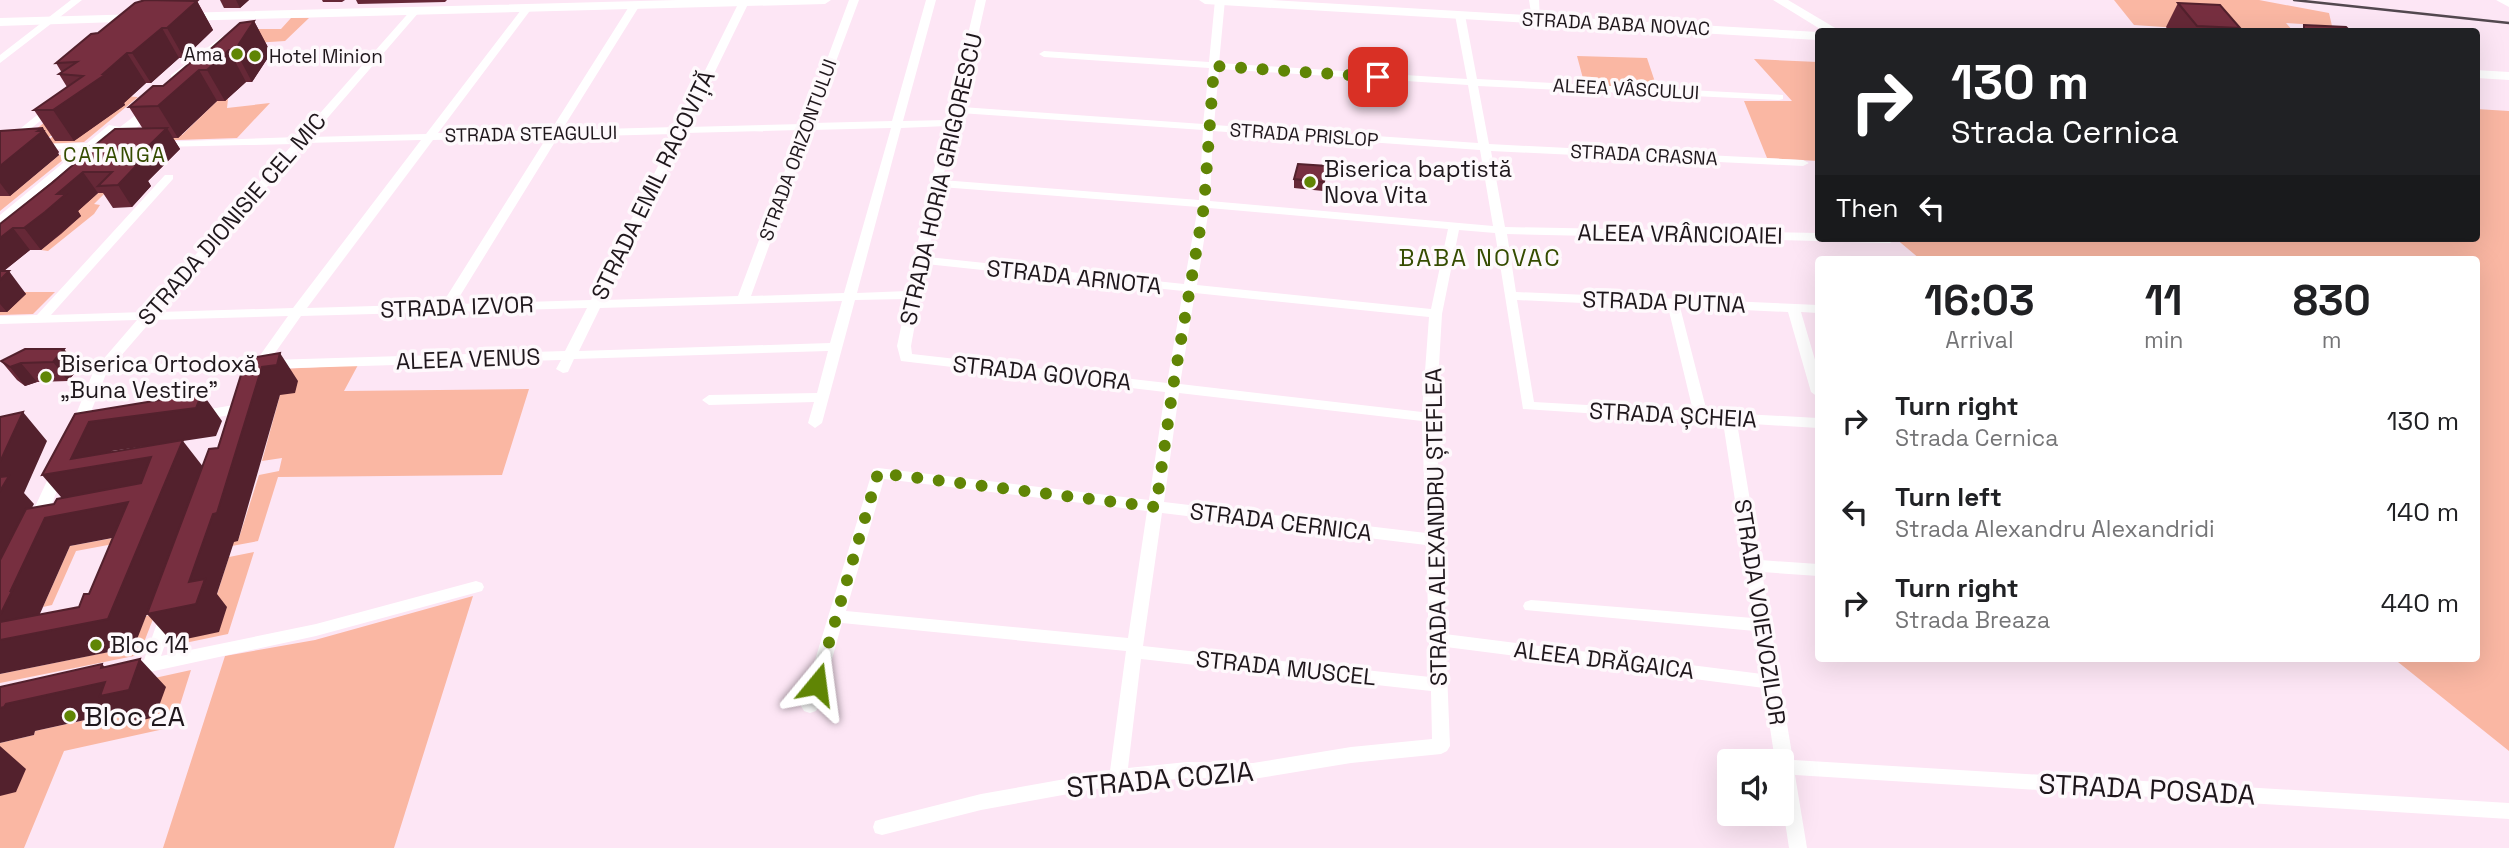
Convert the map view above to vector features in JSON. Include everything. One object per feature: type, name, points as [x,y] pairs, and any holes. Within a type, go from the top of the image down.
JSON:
[{"type":"main road","points":[[0,223],[251,23],[273,0]]},
{"type":"main road","points":[[0,234],[99,146],[251,23],[283,8],[293,0]]},
{"type":"main road","points":[[0,22],[157,18],[251,23],[415,11],[825,0]]},
{"type":"main road","name":"STRADA BABA NOVAC","points":[[1206,0],[1815,36]]},
{"type":"main road","points":[[1780,0],[1829,28]]},
{"type":"main road","points":[[2503,0],[2509,3]]},
{"type":"main road","points":[[2480,74],[2509,76]]},
{"type":"street","points":[[0,60],[77,0]]},
{"type":"street","name":"STRADA ORIZONTULUI","points":[[743,299],[854,0]]},
{"type":"street","points":[[814,423],[931,0]]},
{"type":"street","name":"STRADA HORIA GRIGORESCU","points":[[905,358],[904,346],[936,183],[953,123],[981,0]]},
{"type":"street","points":[[1118,778],[1134,649],[1173,387],[1204,206],[1220,0]]},
{"type":"street","points":[[1534,0],[1537,19]]},
{"type":"street","points":[[1770,0],[1780,0]]},
{"type":"street","name":"STRADA EMIL RACOVIȚĂ","points":[[563,369],[744,1]]},
{"type":"street","points":[[446,308],[635,5]]},
{"type":"street","points":[[187,418],[242,403],[259,365],[297,312],[527,8]]},
{"type":"street","name":"STRADA DIONISIE CEL MIC","points":[[79,438],[101,370],[415,11]]},
{"type":"street","points":[[1460,15],[1510,296]]},
{"type":"street","points":[[134,33],[157,18]]},
{"type":"street","name":"ALEEA VÂSCULUI","points":[[1044,54],[1473,82],[1779,97]]},
{"type":"street","points":[[1,149],[65,95]]},
{"type":"street","name":"STRADA PRISLOP","points":[[956,110],[1485,147]]},
{"type":"street","name":"STRADA STEAGULUI","points":[[152,145],[953,123]]},
{"type":"street","points":[[1,149],[127,145]]},
{"type":"street","name":"STRADA CRASNA","points":[[1485,147],[1803,163]]},
{"type":"street","points":[[40,319],[169,177]]},
{"type":"street","name":"ALEEA VRÂNCIOAIEI","points":[[936,183],[1500,230],[1815,237]]},
{"type":"street","name":"STRADA ALEXANDRU ȘTEFLEA","points":[[1441,746],[1429,417],[1436,314],[1454,227]]},
{"type":"street","name":"STRADA ARNOTA","points":[[921,260],[1436,314]]},
{"type":"street","name":"STRADA IZVOR","points":[[0,320],[914,295]]},
{"type":"street","name":"STRADA PUTNA","points":[[1510,296],[1815,309]]},
{"type":"street","name":"STRADA ȘCHEIA","points":[[1510,296],[1528,406],[1815,423]]},
{"type":"street","points":[[1673,303],[1701,416]]},
{"type":"street","points":[[1793,307],[1815,383]]},
{"type":"street","points":[[0,335],[15,320]]},
{"type":"street","name":"ALEEA VENUS","points":[[101,370],[835,347]]},
{"type":"street","name":"STRADA GOVORA","points":[[905,358],[1429,417]]},
{"type":"street","points":[[709,400],[822,397]]},
{"type":"street","name":"STRADA VOIEVOZILOR","points":[[1729,418],[1782,749]]},
{"type":"street","points":[[31,531],[62,463]]},
{"type":"street","name":"STRADA CERNICA","points":[[836,616],[878,473],[1433,540]]},
{"type":"street","points":[[1753,566],[1815,570]]},
{"type":"street","points":[[123,671],[316,630],[476,587]]},
{"type":"street","points":[[150,665],[171,605]]},
{"type":"street","points":[[1531,606],[1762,625]]},
{"type":"street","points":[[810,706],[836,616]]},
{"type":"street","name":"STRADA MUSCEL","points":[[836,616],[1439,685]]},
{"type":"street","name":"ALEEA DRĂGAICA","points":[[1436,639],[1771,682]]},
{"type":"street","name":"STRADA COZIA","points":[[882,827],[981,802],[1118,778],[1187,770],[1253,771],[1351,755],[1441,746]]},
{"type":"street","name":"STRADA POSADA","points":[[1794,768],[2509,811]]},
{"type":"street","name":"STRADA VOIEVOZILOR","points":[[1794,823],[1798,848]]},
{"type":"shaded area","points":[[2114,0],[2259,0],[2329,13],[2332,26],[2286,23],[2290,28],[2178,28],[2134,25]]},
{"type":"shaded area","points":[[291,18],[309,18],[285,41],[239,44],[257,29],[281,29]]},
{"type":"shaded area","points":[[1577,56],[1647,58],[1657,88],[1585,86]]},
{"type":"shaded area","points":[[1754,59],[1815,62],[1815,161],[1767,158],[1744,101],[1792,101]]},
{"type":"shaded area","points":[[92,95],[103,95],[92,96],[80,105],[105,106],[57,141],[73,141],[124,105],[115,101],[121,96],[138,97],[84,142],[44,144],[61,129],[43,141],[21,142],[46,121],[81,120],[95,109],[76,106]]},
{"type":"shaded area","points":[[228,99],[227,108],[270,103],[237,138],[147,141],[154,135],[182,135],[217,101]]},
{"type":"shaded area","points":[[2480,109],[2509,111],[2509,751],[2398,662],[2480,662],[2480,256],[1916,256],[1900,242],[2480,242]]},
{"type":"shaded area","points":[[59,155],[69,155],[0,211],[0,196],[10,196]]},
{"type":"shaded area","points":[[129,179],[123,185],[95,183],[43,224],[71,225],[80,216],[70,216],[98,193],[105,193],[94,204],[100,205],[94,214],[48,251],[41,250],[56,237],[38,237],[42,232],[29,236],[16,235],[81,183]]},
{"type":"shaded area","points":[[0,292],[55,292],[33,314],[0,315],[0,312],[7,312]]},
{"type":"shaded area","points":[[358,365],[344,391],[529,389],[502,475],[278,477],[258,541],[194,553],[222,479],[238,541],[259,475],[279,471],[282,458],[262,461],[280,395],[263,370]]},
{"type":"shaded area","points":[[151,531],[124,542],[76,551],[52,605],[43,607],[70,546]]},
{"type":"shaded area","points":[[254,552],[228,634],[180,644],[165,641],[192,565],[212,610],[229,557]]},
{"type":"shaded area","points":[[473,596],[394,848],[163,848],[225,656],[315,640]]},
{"type":"shaded area","points":[[155,614],[139,655],[0,683],[0,674],[133,647],[146,616]]},
{"type":"shaded area","points":[[191,670],[173,727],[64,751],[24,848],[0,848],[0,743],[34,735],[35,731],[132,710],[165,688],[0,712]]},
{"type":"building","points":[[145,0],[197,1],[167,28],[162,28],[132,53],[127,53],[103,74],[106,74],[53,110],[34,110],[83,76],[59,74],[77,62],[56,63],[91,34],[98,33],[135,3]]},
{"type":"building","points":[[2178,3],[2220,5],[2240,28],[2197,26]]},
{"type":"building","points":[[254,21],[235,50],[229,50],[207,70],[199,70],[158,106],[129,107],[153,86],[163,86],[190,63],[195,63],[240,23]]},
{"type":"building","points":[[2304,25],[2347,28],[2304,28]]},
{"type":"building","points":[[43,128],[38,131],[43,131],[0,166],[0,131]]},
{"type":"building","points":[[167,128],[129,165],[137,165],[118,185],[98,186],[112,172],[83,172],[57,194],[66,194],[45,212],[24,228],[13,228],[0,238],[0,224],[81,158],[74,158],[88,146],[94,146],[115,129]]},
{"type":"building","points":[[1298,164],[1327,166],[1324,182],[1294,179]]},
{"type":"building","points":[[0,271],[9,271],[0,280]]},
{"type":"building","points":[[25,349],[64,349],[53,362],[21,363],[10,367],[1,361]]},
{"type":"building","points":[[280,353],[277,365],[262,367],[217,513],[213,514],[189,582],[205,579],[196,604],[147,614],[209,449],[218,448],[246,359]]},
{"type":"building","points":[[202,393],[196,408],[89,422],[71,459],[183,440],[108,619],[0,640],[0,622],[79,607],[84,594],[89,594],[128,502],[45,518],[0,615],[0,560],[26,509],[54,504],[57,499],[141,483],[151,457],[42,475],[75,414]]},
{"type":"building","points":[[23,412],[0,462],[0,417]]},
{"type":"building","points":[[9,476],[0,491],[0,477]]},
{"type":"building","points":[[140,659],[129,690],[100,696],[105,682],[6,704],[0,708],[0,687],[102,664],[101,668]]},
{"type":"railway","points":[[2294,0],[2509,23]]},
{"type":"place","name":"Ama","points":[[237,54]]},
{"type":"place","name":"Hotel Minion","points":[[255,56]]},
{"type":"place","name":"Biserica baptistă Nova Vita","points":[[1310,182]]},
{"type":"place","name":"Biserica Ortodoxă „Buna Vestire”","points":[[46,377]]},
{"type":"place","name":"Bloc 14","points":[[96,645]]},
{"type":"place","name":"Bloc 2A","points":[[70,716]]},
{"type":"district","name":"CATANGA","points":[[115,154]]},
{"type":"district","name":"BABA NOVAC","points":[[1480,257]]},
{"type":"route","points":[[817,684],[878,473],[1156,507],[1173,387],[1204,206],[1214,66],[1378,77]]}]
